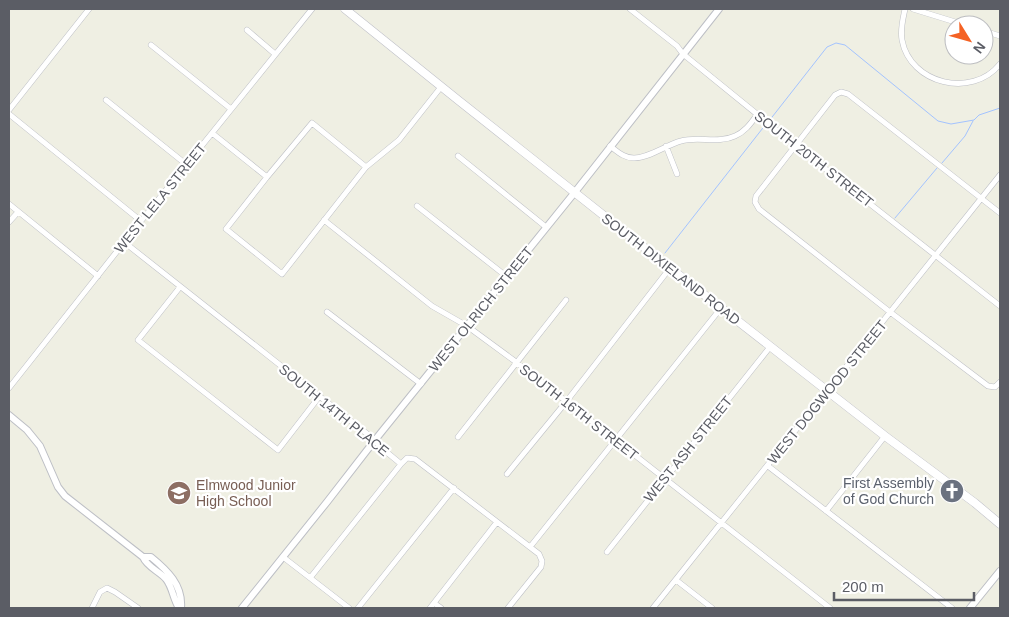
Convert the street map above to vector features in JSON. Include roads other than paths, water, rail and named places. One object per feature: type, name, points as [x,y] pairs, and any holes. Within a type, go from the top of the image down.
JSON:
[{"type":"main road","name":"SOUTH DIXIELAND ROAD","points":[[345,9],[770,347],[1000,524]]},
{"type":"street","points":[[89,9],[9,112],[141,220]]},
{"type":"street","name":"WEST LELA STREET","points":[[9,388],[141,220],[312,9]]},
{"type":"street","name":"SOUTH 20TH STREET","points":[[630,9],[677,46],[683,54],[795,146],[1000,306]]},
{"type":"street","name":"WEST OLRICH STREET","points":[[246,607],[283,556],[328,502],[375,440],[575,192],[719,9]]},
{"type":"street","points":[[905,9],[901,25],[902,40],[908,55],[915,65],[936,80],[953,84],[968,84],[984,77],[1000,64]]},
{"type":"street","points":[[913,9],[944,19]]},
{"type":"street","points":[[246,30],[276,54]]},
{"type":"street","points":[[151,45],[230,109]]},
{"type":"street","points":[[366,167],[312,123],[226,230],[282,274],[366,167],[400,140],[441,87]]},
{"type":"street","points":[[1000,213],[848,94],[840,92],[835,95],[756,196],[755,202],[759,209],[988,386],[995,387],[1000,382]]},
{"type":"street","points":[[106,100],[187,164]]},
{"type":"street","points":[[610,146],[622,156],[641,158],[682,140],[731,138],[744,130],[757,114]]},
{"type":"street","points":[[212,133],[267,177]]},
{"type":"street","points":[[666,146],[677,174]]},
{"type":"street","points":[[458,156],[546,227]]},
{"type":"street","name":"WEST DOGWOOD STREET","points":[[653,608],[1000,175]]},
{"type":"street","points":[[9,204],[98,276]]},
{"type":"street","points":[[417,206],[506,276]]},
{"type":"street","points":[[9,222],[18,212]]},
{"type":"street","name":"SOUTH 16TH STREET","points":[[324,220],[432,306],[467,326],[516,362],[830,608]]},
{"type":"street","name":"SOUTH 14TH PLACE","points":[[124,242],[375,440],[378,445],[401,464],[407,458],[415,459],[541,557],[542,563],[539,570],[508,608]]},
{"type":"street","points":[[507,474],[566,402],[670,268]]},
{"type":"street","points":[[180,287],[138,340],[278,450],[319,397]]},
{"type":"street","points":[[458,437],[566,300]]},
{"type":"street","points":[[530,547],[721,308]]},
{"type":"street","points":[[327,312],[421,384]]},
{"type":"street","name":"WEST ASH STREET","points":[[607,552],[770,347]]},
{"type":"street","points":[[9,415],[27,430],[40,446],[58,487],[66,496],[143,556],[151,557],[168,571],[178,588],[181,602],[180,608]]},
{"type":"street","points":[[826,511],[885,436]]},
{"type":"street","points":[[310,578],[401,464]]},
{"type":"street","points":[[768,466],[952,608]]},
{"type":"street","points":[[358,608],[454,488]]},
{"type":"street","points":[[430,608],[497,522]]},
{"type":"street","points":[[283,556],[350,608]]},
{"type":"street","points":[[970,608],[1000,571]]},
{"type":"street","points":[[676,580],[712,608]]},
{"type":"street","points":[[92,608],[100,592],[107,588],[138,608]]},
{"type":"street","points":[[434,603],[441,608]]},
{"type":"waterway","points":[[769,121],[827,47],[836,43],[845,45],[938,121],[951,124],[974,120],[979,115],[1000,108]]},
{"type":"waterway","points":[[942,163],[965,136],[973,121]]},
{"type":"waterway","points":[[665,253],[766,124]]},
{"type":"waterway","points":[[895,218],[937,168]]},
{"type":"place","name":"First Assembly of God Church","points":[[952,491]]},
{"type":"place","name":"Elmwood Junior High School","points":[[179,493]]}]
